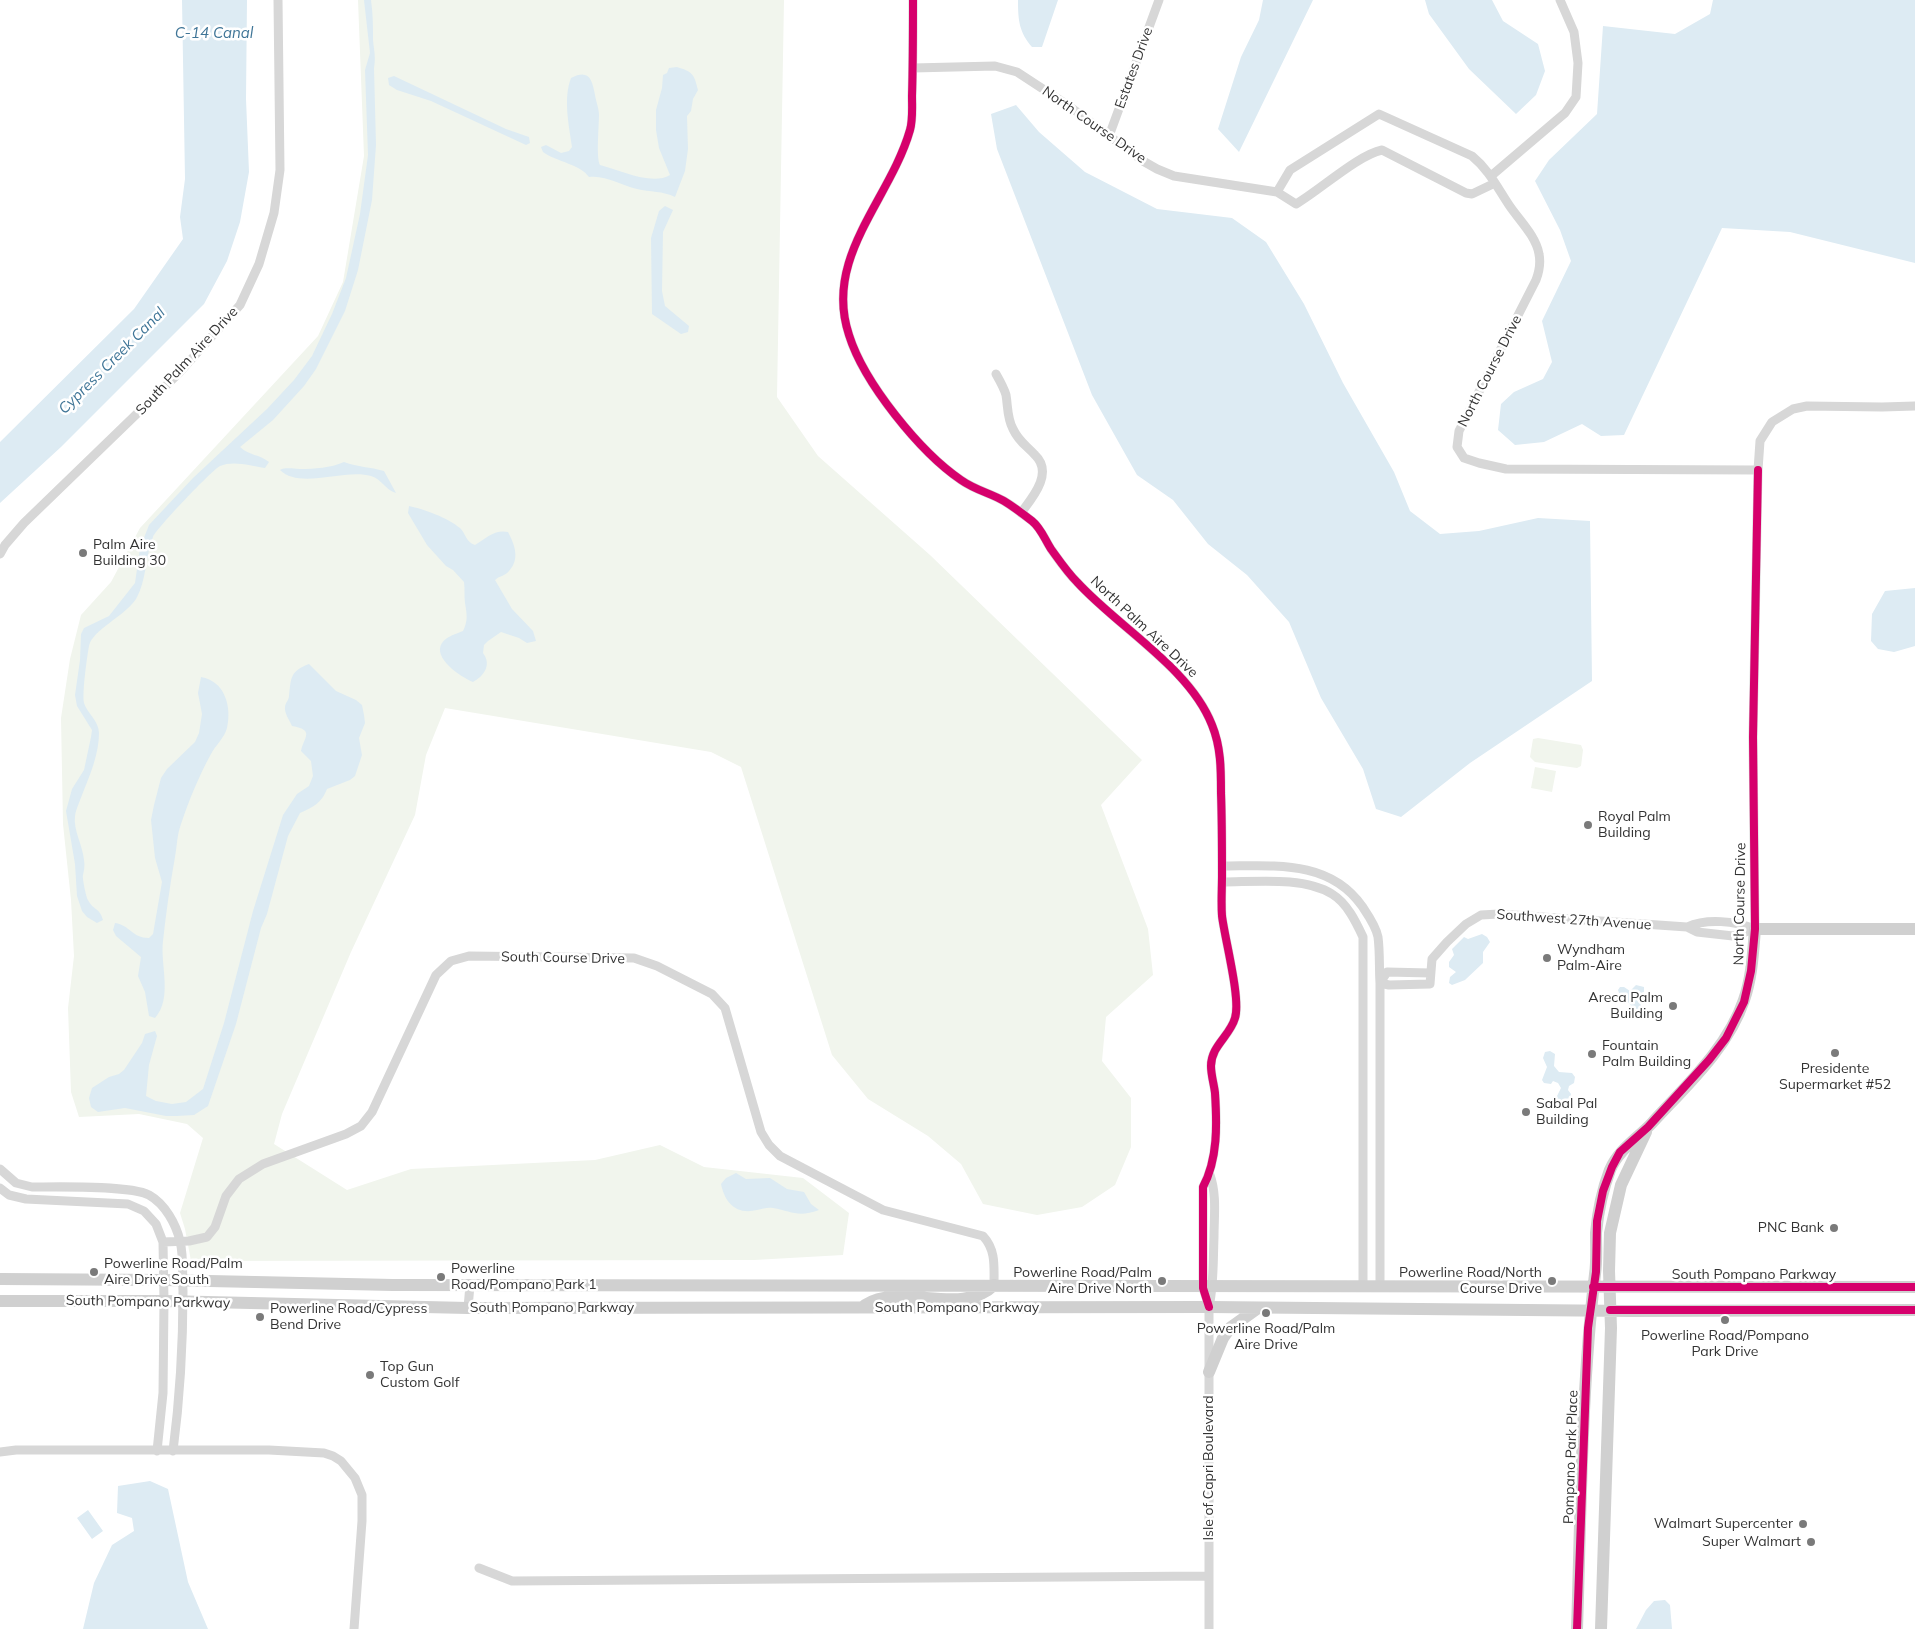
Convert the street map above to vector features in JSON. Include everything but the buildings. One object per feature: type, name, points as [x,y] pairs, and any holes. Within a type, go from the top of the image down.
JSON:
[{"type":"main road","name":"Southwest 27th Avenue","points":[[1755,929],[1915,930]]},
{"type":"main road","name":"North Course Drive","points":[[1593,1287],[1596,1272],[1597,1221],[1605,1184],[1620,1152],[1648,1127],[1709,1060],[1732,1027],[1744,1002],[1749,981],[1755,929]]},
{"type":"main road","name":"North Course Drive","points":[[1610,1310],[1610,1233],[1624,1176],[1648,1127]]},
{"type":"main road","name":"South Pompano Parkway","points":[[0,1279],[182,1280],[392,1285],[994,1285],[1208,1288],[1363,1286],[1915,1287]]},
{"type":"main road","points":[[860,1308],[871,1302],[883,1299],[971,1299],[994,1285]]},
{"type":"main road","name":"Pompano Park Place","points":[[1577,1629],[1590,1310],[1593,1287]]},
{"type":"main road","name":"South Pompano Parkway","points":[[0,1301],[164,1301],[468,1308],[1209,1307],[1915,1310]]},
{"type":"main road","points":[[1209,1372],[1223,1338],[1230,1328],[1258,1308]]},
{"type":"main road","points":[[1601,1629],[1610,1310]]},
{"type":"street","name":"South Palm Aire Drive","points":[[0,554],[5,545],[24,524],[179,373],[240,304],[261,256],[274,212],[280,170],[278,0]]},
{"type":"street","name":"North Palm Aire Drive","points":[[913,0],[911,126],[902,152],[857,236],[846,272],[843,303],[848,333],[858,360],[892,411],[919,443],[959,479],[978,490],[1002,500],[1036,524],[1050,548],[1096,603],[1147,645],[1195,691],[1214,728],[1221,754],[1222,912],[1237,1014],[1231,1029],[1220,1042],[1212,1056],[1210,1068],[1214,1090],[1216,1143],[1210,1175],[1203,1187],[1209,1307]]},
{"type":"street","name":"Estates Drive","points":[[1109,136],[1159,0]]},
{"type":"street","name":"North Course Drive","points":[[913,68],[996,66],[1017,72],[1143,162],[1174,176],[1277,192],[1296,204],[1357,162],[1374,152],[1382,150],[1466,193],[1472,194],[1493,179],[1565,113],[1576,98],[1578,63],[1574,32],[1560,0]]},
{"type":"street","name":"North Course Drive","points":[[1277,192],[1290,170],[1379,114],[1472,156],[1483,165],[1493,179],[1535,243],[1539,254],[1540,268],[1536,280],[1459,430],[1457,447],[1464,458],[1506,469],[1758,470]]},
{"type":"street","points":[[996,374],[1005,393],[1012,429],[1020,442],[1038,458],[1042,471],[1039,488],[1021,513]]},
{"type":"street","name":"North Course Drive","points":[[1755,929],[1753,737],[1760,441],[1772,422],[1793,410],[1807,406],[1915,406]]},
{"type":"street","points":[[1222,866],[1285,866],[1314,871],[1335,880],[1354,894],[1378,935],[1380,983],[1380,1286]]},
{"type":"street","points":[[1222,882],[1284,882],[1311,885],[1332,894],[1344,905],[1356,922],[1363,937],[1363,1286]]},
{"type":"street","name":"Southwest 27th Avenue","points":[[1380,983],[1389,985],[1430,984],[1432,959],[1466,924],[1481,915],[1499,914],[1687,927],[1697,932],[1733,936],[1755,929]]},
{"type":"street","name":"South Course Drive","points":[[163,1242],[180,1242],[207,1237],[215,1227],[226,1196],[239,1179],[263,1164],[346,1134],[361,1126],[372,1112],[436,975],[450,961],[469,956],[634,958],[657,966],[712,994],[725,1008],[762,1132],[769,1145],[780,1156],[883,1210],[983,1236],[990,1244],[994,1257],[994,1285]]},
{"type":"street","points":[[1380,983],[1387,972],[1430,973]]},
{"type":"street","points":[[1364,1078],[1380,1077]]},
{"type":"street","points":[[1364,1161],[1380,1160]]},
{"type":"street","points":[[0,1169],[16,1183],[32,1187],[131,1190],[148,1195],[160,1204],[170,1217],[180,1242],[183,1302],[180,1394],[173,1451]]},
{"type":"street","points":[[0,1188],[9,1195],[26,1199],[128,1204],[144,1211],[156,1224],[163,1242],[164,1280],[163,1393],[157,1451]]},
{"type":"street","points":[[468,1308],[470,1285]]},
{"type":"street","name":"Isle of Capri Boulevard","points":[[1209,1307],[1209,1629]]},
{"type":"street","points":[[0,1452],[16,1450],[269,1450],[324,1452],[341,1461],[355,1478],[362,1494],[362,1521],[354,1629]]},
{"type":"street","points":[[479,1568],[512,1581],[1209,1576]]},
{"type":"shaded area","points":[[358,0],[784,0],[777,397],[818,456],[930,555],[1142,760],[1101,805],[1148,929],[1153,975],[1106,1017],[1102,1061],[1131,1098],[1131,1147],[1115,1185],[1082,1207],[1037,1215],[983,1204],[961,1164],[928,1136],[868,1099],[832,1055],[741,767],[711,752],[445,708],[426,755],[415,815],[351,952],[282,1114],[274,1144],[347,1190],[411,1169],[595,1160],[660,1145],[704,1167],[803,1178],[849,1213],[843,1255],[754,1260],[191,1261],[180,1213],[203,1138],[187,1124],[139,1114],[79,1117],[71,1092],[68,1008],[74,956],[71,900],[63,824],[61,718],[70,659],[81,615],[111,582],[140,528],[318,336],[343,282],[364,156]]},
{"type":"shaded area","points":[[1538,738],[1581,745],[1583,750],[1581,766],[1577,768],[1535,762],[1530,757],[1533,739]]},
{"type":"shaded area","points":[[1535,767],[1556,771],[1552,792],[1531,788]]},
{"type":"water","name":"C-14 Canal","points":[[182,0],[247,0],[246,99],[249,172],[240,222],[227,261],[204,304],[61,447],[0,503],[0,442],[134,309],[183,239],[180,217],[185,179]]},
{"type":"water","points":[[364,0],[371,0],[372,10],[375,57],[376,145],[372,200],[358,270],[345,311],[316,369],[304,386],[273,420],[240,447],[269,462],[265,468],[242,464],[225,464],[215,470],[197,488],[153,537],[140,592],[136,599],[124,612],[96,634],[89,646],[84,683],[84,703],[97,725],[99,741],[94,764],[77,808],[75,821],[83,855],[83,877],[86,895],[103,920],[97,923],[87,917],[82,911],[77,896],[75,864],[66,811],[72,789],[84,770],[92,730],[77,706],[75,695],[80,660],[81,634],[84,628],[109,616],[135,583],[140,548],[149,525],[193,478],[267,409],[294,380],[312,356],[332,314],[346,278],[360,214],[368,155],[365,70],[370,53]]},
{"type":"water","points":[[1018,0],[1058,0],[1042,47],[1032,47],[1024,36],[1019,20]]},
{"type":"water","points":[[1263,0],[1313,0],[1239,152],[1218,129],[1241,57],[1259,20]]},
{"type":"water","points":[[1425,0],[1492,0],[1503,21],[1538,44],[1545,71],[1536,95],[1516,114],[1469,69],[1429,14]]},
{"type":"water","points":[[1713,0],[1915,0],[1915,263],[1790,232],[1722,228],[1624,435],[1601,436],[1582,424],[1544,442],[1515,445],[1498,430],[1501,404],[1514,392],[1543,379],[1552,362],[1542,321],[1571,261],[1560,230],[1535,181],[1549,160],[1597,114],[1603,26],[1675,34],[1710,14]]},
{"type":"water","points":[[677,67],[692,74],[698,90],[693,99],[691,111],[687,116],[688,149],[685,171],[675,197],[637,189],[601,177],[589,177],[580,169],[543,152],[541,147],[546,145],[561,153],[569,151],[572,147],[567,112],[567,95],[571,78],[577,75],[586,75],[593,84],[599,110],[598,149],[600,165],[645,178],[663,178],[670,175],[659,148],[656,130],[656,110],[662,88],[663,75],[667,73],[669,68]]},
{"type":"water","points":[[394,76],[506,129],[529,137],[530,143],[526,145],[431,101],[397,90],[389,85],[388,78]]},
{"type":"water","points":[[1016,105],[1039,132],[1085,172],[1157,209],[1232,218],[1266,242],[1304,304],[1343,383],[1394,472],[1410,511],[1440,534],[1479,531],[1538,518],[1590,521],[1592,681],[1470,763],[1401,817],[1376,809],[1363,769],[1321,698],[1289,622],[1247,575],[1208,544],[1173,500],[1137,475],[1092,395],[997,149],[991,114]]},
{"type":"water","points":[[665,206],[673,210],[663,232],[662,291],[665,306],[689,326],[688,332],[681,334],[652,314],[651,238],[659,211]]},
{"type":"water","points":[[344,462],[384,471],[396,493],[371,476],[349,474],[311,479],[289,476],[280,470],[287,468],[322,468]]},
{"type":"water","points":[[409,506],[443,517],[460,528],[472,544],[475,545],[491,535],[503,531],[508,532],[513,542],[514,562],[507,573],[495,580],[512,609],[533,631],[536,641],[527,643],[501,632],[484,645],[483,653],[487,662],[486,670],[473,682],[455,671],[444,661],[440,649],[444,641],[463,631],[465,627],[467,618],[464,582],[427,545],[408,513]]},
{"type":"water","points":[[1915,588],[1915,646],[1894,652],[1878,649],[1871,641],[1872,614],[1885,591]]},
{"type":"water","points":[[309,664],[336,691],[356,700],[362,705],[365,723],[359,738],[362,755],[355,776],[350,780],[327,789],[317,804],[300,813],[288,836],[236,1024],[208,1106],[194,1115],[177,1116],[166,1116],[125,1108],[98,1112],[91,1107],[89,1098],[92,1088],[124,1070],[142,1043],[145,1034],[155,1031],[157,1036],[149,1065],[146,1096],[156,1101],[172,1104],[186,1102],[203,1089],[224,1023],[253,911],[283,815],[297,794],[309,786],[313,776],[311,761],[301,751],[306,738],[306,732],[292,726],[285,709],[289,697],[290,684],[295,672]]},
{"type":"water","points":[[201,677],[209,679],[216,684],[225,696],[228,712],[227,728],[198,779],[179,832],[163,941],[165,991],[160,1010],[155,1018],[149,1016],[145,992],[138,976],[141,957],[116,936],[113,930],[115,923],[124,926],[139,936],[149,938],[153,934],[162,882],[155,858],[151,820],[161,778],[167,769],[195,742],[199,733],[202,714],[198,693]]},
{"type":"water","points":[[1482,934],[1490,942],[1483,952],[1483,963],[1465,980],[1452,985],[1449,983],[1450,977],[1456,972],[1449,967],[1449,962],[1454,955],[1452,949],[1464,937],[1468,939]]},
{"type":"water","points":[[1636,985],[1644,987],[1644,992],[1637,995],[1636,999],[1641,1005],[1640,1009],[1637,1010],[1620,996],[1618,990],[1620,987],[1624,987],[1630,991]]},
{"type":"water","points":[[1550,1051],[1555,1054],[1554,1066],[1559,1072],[1572,1073],[1575,1077],[1574,1083],[1569,1086],[1568,1090],[1571,1094],[1570,1100],[1565,1103],[1556,1098],[1561,1088],[1558,1083],[1553,1081],[1551,1084],[1544,1083],[1542,1080],[1547,1067],[1543,1058],[1545,1052]]},
{"type":"water","points":[[736,1173],[746,1179],[770,1178],[787,1189],[804,1192],[811,1204],[819,1210],[800,1214],[771,1208],[750,1211],[737,1209],[725,1197],[721,1184],[726,1178]]},
{"type":"water","points":[[150,1481],[168,1489],[188,1582],[208,1629],[83,1629],[94,1583],[112,1545],[134,1531],[132,1518],[117,1513],[118,1486]]},
{"type":"water","points":[[88,1510],[103,1531],[92,1539],[77,1518]]},
{"type":"water","points":[[1665,1600],[1670,1605],[1672,1629],[1636,1629],[1646,1610],[1654,1601]]},
{"type":"cycle path","points":[[913,0],[911,126],[901,156],[862,230],[852,254],[845,280],[843,307],[849,335],[856,354],[880,395],[928,452],[961,480],[1004,501],[1035,524],[1073,578],[1094,599],[1152,649],[1187,685],[1202,704],[1212,725],[1219,750],[1221,767],[1222,916],[1236,997],[1236,1009],[1233,1024],[1217,1047],[1211,1066],[1215,1093],[1215,1141],[1211,1165],[1203,1187],[1203,1288],[1209,1307]]},
{"type":"cycle path","points":[[1577,1629],[1588,1328],[1596,1272],[1597,1221],[1603,1191],[1620,1152],[1648,1127],[1709,1060],[1726,1038],[1744,1002],[1751,971],[1755,929],[1753,737],[1758,470]]},
{"type":"cycle path","points":[[1593,1287],[1915,1287]]},
{"type":"cycle path","points":[[1610,1310],[1915,1310]]},
{"type":"place","name":"Palm Aire Building 30","points":[[83,553]]},
{"type":"place","name":"Royal Palm Building","points":[[1588,825]]},
{"type":"place","name":"Wyndham Palm-Aire","points":[[1547,958]]},
{"type":"place","name":"Areca Palm Building","points":[[1673,1006]]},
{"type":"place","name":"Presidente Supermarket #52","points":[[1835,1053]]},
{"type":"place","name":"Fountain Palm Building","points":[[1592,1054]]},
{"type":"place","name":"Sabal Pal Building","points":[[1526,1112]]},
{"type":"place","name":"PNC Bank","points":[[1834,1228]]},
{"type":"place","name":"Powerline Road/Palm Aire Drive South","points":[[94,1272]]},
{"type":"place","name":"Powerline Road/Pompano Park 1","points":[[441,1277]]},
{"type":"place","name":"Powerline Road/Palm Aire Drive North","points":[[1162,1281]]},
{"type":"place","name":"Powerline Road/North Course Drive","points":[[1552,1281]]},
{"type":"place","name":"Powerline Road/Palm Aire Drive","points":[[1266,1313]]},
{"type":"place","name":"Powerline Road/Cypress Bend Drive","points":[[260,1317]]},
{"type":"place","name":"Powerline Road/Pompano Park Drive","points":[[1725,1320]]},
{"type":"place","name":"Top Gun Custom Golf","points":[[370,1375]]},
{"type":"place","name":"Walmart Supercenter","points":[[1803,1524]]},
{"type":"place","name":"Super Walmart","points":[[1811,1542]]},
{"type":"water label","name":"Cypress Creek Canal","points":[[112,361]]}]
